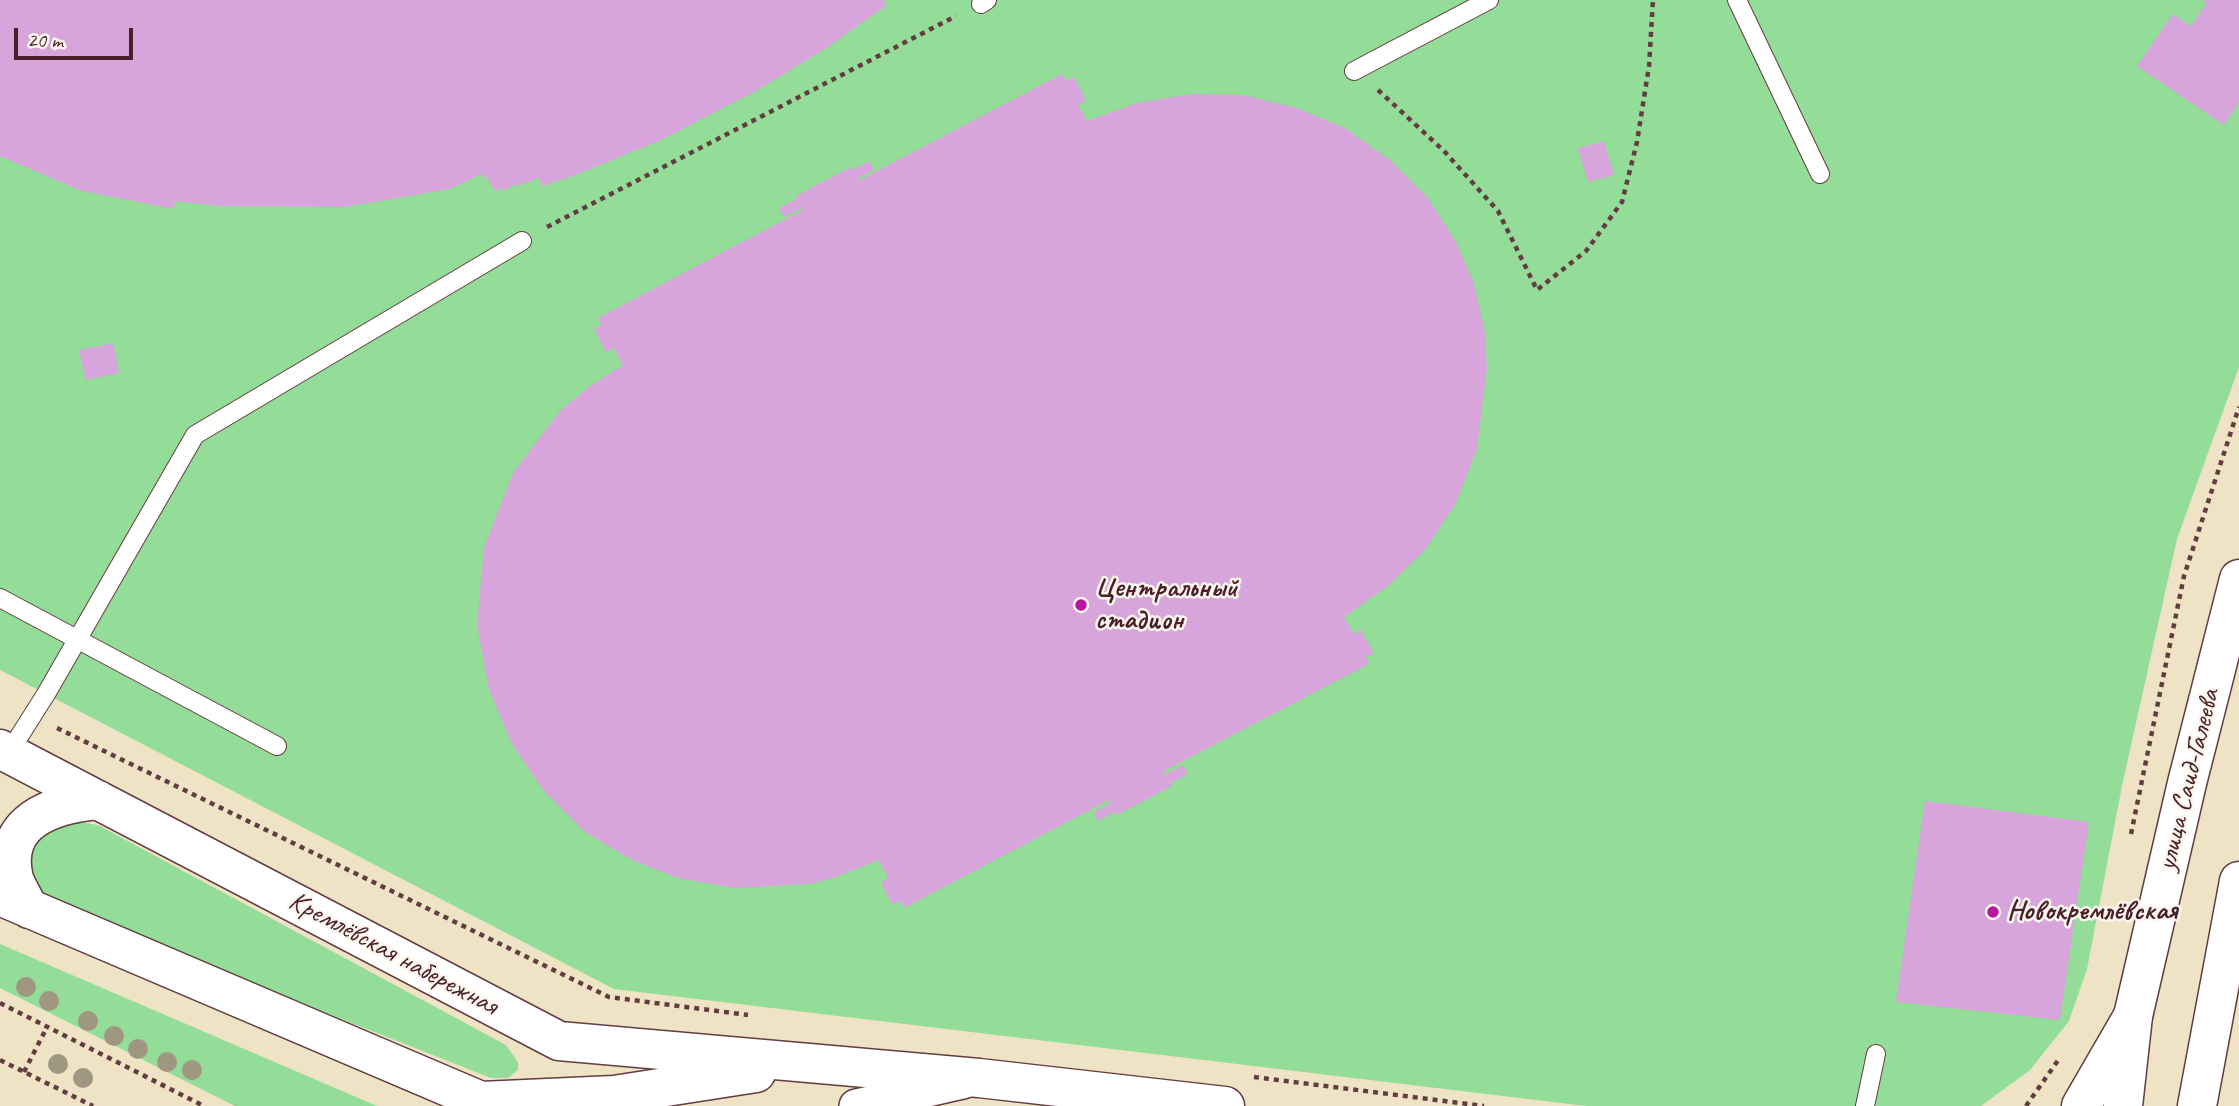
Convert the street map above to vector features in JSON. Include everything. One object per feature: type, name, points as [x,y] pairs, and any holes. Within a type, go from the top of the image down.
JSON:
[{"type":"main road","name":"улица Саид-Галеева","points":[[2123,1106],[2133,1016],[2187,783],[2239,579]]},
{"type":"main road","name":"Кремлёвская набережная","points":[[4,751],[559,1041],[979,1078],[1060,1097],[1225,1106]]},
{"type":"main road","points":[[14,902],[10,848],[18,830],[35,816],[67,803],[98,800]]},
{"type":"main road","points":[[2197,1106],[2239,881]]},
{"type":"main road","name":"Кремлёвская набережная","points":[[14,902],[485,1104],[614,1095],[814,1063]]},
{"type":"main road","points":[[2081,1106],[2133,1016]]},
{"type":"street","points":[[856,1106],[979,1078]]},
{"type":"lane","points":[[1354,71],[1489,0]]},
{"type":"lane","points":[[1737,0],[1820,174]]},
{"type":"lane","points":[[4,751],[32,716],[195,435],[522,240]]},
{"type":"lane","points":[[0,598],[277,746]]},
{"type":"lane","points":[[1866,1106],[1876,1054]]},
{"type":"path","points":[[1354,71],[1388,97],[1444,151],[1498,211],[1537,290],[1586,251],[1622,202],[1637,142],[1649,66],[1653,0]]},
{"type":"path","points":[[522,240],[984,2]]},
{"type":"path","points":[[32,716],[609,997],[759,1016]]},
{"type":"path","points":[[0,1003],[204,1106]]},
{"type":"path","points":[[24,1072],[47,1027]]},
{"type":"path","points":[[0,1060],[93,1106]]},
{"type":"path","points":[[1252,1077],[1484,1106]]},
{"type":"green space","name":"Центральный стадион","points":[[0,0],[2239,0],[2239,367],[2177,539],[2122,786],[2087,969],[2069,1021],[2030,1070],[1981,1106],[1586,1106],[614,989],[0,670]]},
{"type":"green space","points":[[79,822],[98,825],[506,1045],[518,1062],[518,1070],[508,1078],[491,1078],[48,903],[31,875],[31,852],[42,830]]},
{"type":"green space","points":[[0,944],[377,1106],[235,1106],[0,988]]},
{"type":"building","points":[[0,0],[884,0],[887,5],[828,47],[754,92],[659,141],[542,186],[539,178],[518,186],[516,184],[503,191],[502,188],[495,191],[486,176],[482,178],[481,174],[450,189],[345,207],[217,206],[175,201],[174,209],[82,191],[0,156]]},
{"type":"building","points":[[2203,0],[2239,0],[2239,103],[2224,125],[2137,66],[2173,14],[2191,26],[2207,3]]},
{"type":"building","points":[[1062,74],[1066,81],[1074,77],[1086,100],[1078,105],[1087,121],[1137,103],[1191,94],[1243,95],[1297,108],[1345,128],[1390,160],[1428,198],[1456,242],[1473,281],[1485,332],[1487,368],[1477,449],[1456,503],[1425,550],[1388,586],[1344,617],[1354,634],[1361,630],[1374,653],[1366,657],[1369,664],[1164,771],[1166,774],[1183,765],[1188,774],[1171,783],[1172,786],[1117,815],[1115,812],[1098,821],[1094,812],[1111,803],[1109,800],[904,908],[900,901],[892,905],[881,882],[888,878],[879,860],[833,878],[809,884],[735,888],[678,878],[630,859],[584,831],[544,791],[512,744],[489,689],[477,625],[484,548],[513,473],[560,411],[590,386],[623,365],[614,348],[606,352],[594,329],[602,325],[598,318],[803,210],[802,208],[784,217],[779,208],[820,183],[869,161],[874,170],[857,179],[858,181]]},
{"type":"building","points":[[1604,141],[1614,175],[1588,182],[1578,148]]},
{"type":"building","points":[[113,343],[119,373],[86,380],[79,350]]},
{"type":"building","name":"Новокремлёвская","points":[[1925,801],[2089,822],[2060,1020],[1896,1002]]},
{"type":"place","name":"Центральный стадион","points":[[1081,605]]},
{"type":"place","name":"Новокремлёвская","points":[[1993,912]]}]
